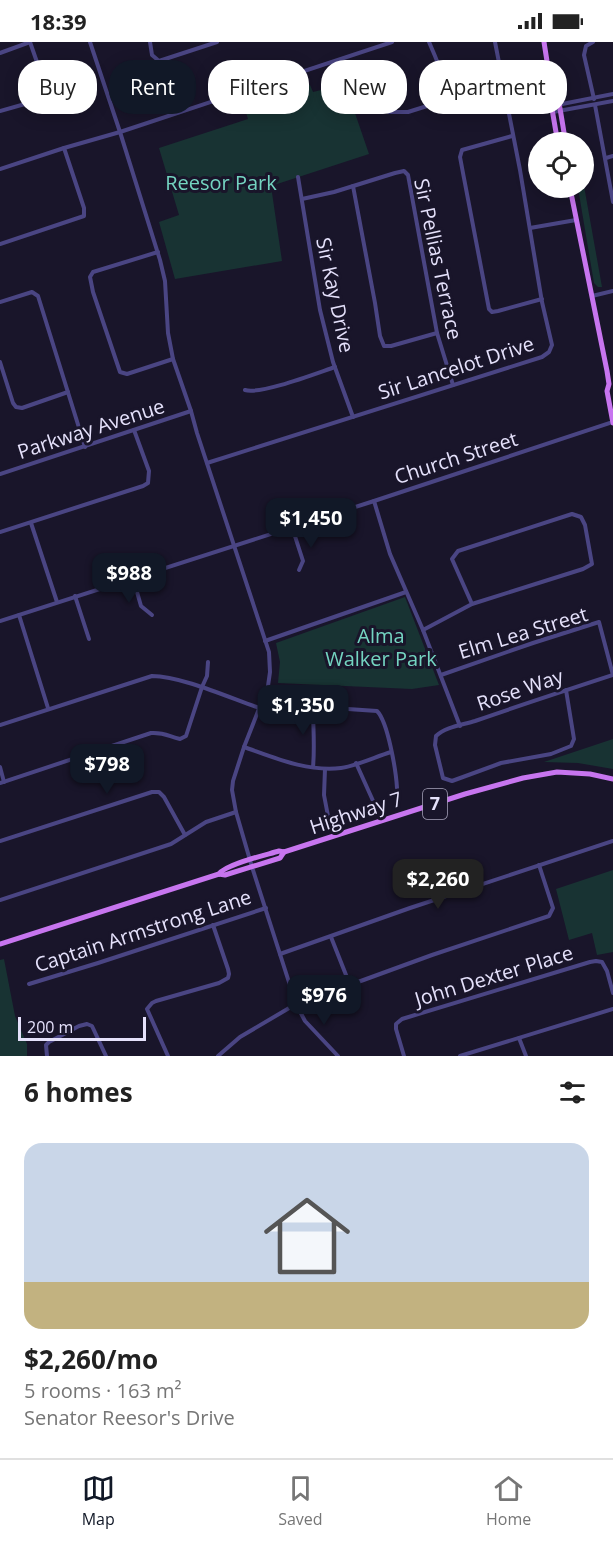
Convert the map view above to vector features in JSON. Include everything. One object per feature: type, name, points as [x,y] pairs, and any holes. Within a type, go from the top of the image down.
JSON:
[{"type":"main road","points":[[544,42],[547,60]]},
{"type":"main road","points":[[556,114],[558,132]]},
{"type":"main road","points":[[572,198],[611,386],[607,391],[613,423]]},
{"type":"main road","name":"Highway 7","points":[[0,944],[219,873],[223,869],[250,860],[279,851],[284,852],[465,794],[523,778],[557,772],[590,774],[613,779]]},
{"type":"main road","name":"Highway 7","points":[[219,873],[225,875],[280,858],[284,852]]},
{"type":"street","points":[[0,53],[30,42],[46,88],[43,97],[39,100],[0,111]]},
{"type":"street","points":[[90,42],[158,252],[165,280],[168,333],[173,359],[269,652],[270,672],[263,698],[232,781],[236,812],[296,1004],[309,1025],[338,1056]]},
{"type":"street","points":[[150,42],[152,55],[159,61],[217,42]]},
{"type":"street","points":[[0,169],[392,42]]},
{"type":"street","points":[[407,112],[443,101],[446,96],[444,82],[429,42]]},
{"type":"street","name":"Sir Lancelot Drive","points":[[207,464],[542,357],[549,352],[552,345],[495,42]]},
{"type":"street","points":[[593,42],[586,46],[584,55],[594,99]]},
{"type":"street","points":[[567,106],[613,94]]},
{"type":"street","points":[[567,108],[613,101]]},
{"type":"street","points":[[595,105],[613,202]]},
{"type":"street","points":[[512,136],[462,150],[460,157],[489,309],[492,312],[498,311],[542,299]]},
{"type":"street","points":[[0,244],[84,216],[84,208],[64,148]]},
{"type":"street","points":[[606,158],[613,156]]},
{"type":"street","name":"Sir Pellias Terrace","points":[[302,199],[404,171],[408,175],[437,333],[453,385]]},
{"type":"street","name":"Sir Kay Drive","points":[[298,177],[320,310],[335,368],[353,417]]},
{"type":"street","points":[[353,186],[380,336],[384,346],[437,333]]},
{"type":"street","points":[[530,228],[576,220]]},
{"type":"street","points":[[158,252],[93,272],[90,277],[120,372],[127,374],[173,359]]},
{"type":"street","points":[[591,296],[613,291]]},
{"type":"street","points":[[0,302],[32,292],[38,296],[85,447]]},
{"type":"street","points":[[0,362],[16,406],[22,408],[68,392]]},
{"type":"street","points":[[244,390],[251,392],[265,389],[335,368]]},
{"type":"street","name":"Parkway Avenue","points":[[0,474],[191,411]]},
{"type":"street","name":"Church Street","points":[[0,621],[613,423]]},
{"type":"street","points":[[0,532],[148,483],[149,471],[134,430]]},
{"type":"street","name":"Rose Way","points":[[374,501],[390,554],[423,630],[460,726],[613,676]]},
{"type":"street","points":[[423,630],[472,604],[592,564],[585,525],[581,517],[572,514],[458,550],[452,559],[472,604]]},
{"type":"street","points":[[31,523],[57,603]]},
{"type":"street","points":[[292,527],[303,561],[299,570]]},
{"type":"street","points":[[133,578],[141,606],[152,615]]},
{"type":"street","points":[[265,640],[406,592]]},
{"type":"street","points":[[75,597],[89,639]]},
{"type":"street","points":[[19,615],[48,709]]},
{"type":"street","name":"Elm Lea Street","points":[[441,675],[599,622],[613,676]]},
{"type":"street","points":[[0,767],[2,783],[151,733],[161,732],[180,739],[186,736],[207,676],[208,662]]},
{"type":"street","points":[[0,725],[152,675],[162,675],[202,687],[259,708]]},
{"type":"street","points":[[460,726],[440,732],[436,736],[435,746],[443,778],[452,781],[501,764],[551,754],[571,746],[574,739],[566,690]]},
{"type":"street","points":[[263,698],[289,705],[377,711],[386,729],[398,788]]},
{"type":"street","points":[[313,706],[315,743],[313,767]]},
{"type":"street","points":[[244,747],[295,765],[325,769],[343,768],[391,752]]},
{"type":"street","points":[[356,763],[374,803]]},
{"type":"street","points":[[325,769],[324,795],[328,816]]},
{"type":"street","points":[[0,841],[152,792],[159,792],[164,797],[185,835]]},
{"type":"street","points":[[0,900],[171,844],[206,822],[236,812]]},
{"type":"street","points":[[280,954],[613,841]]},
{"type":"street","points":[[331,937],[348,980],[358,982],[549,916],[553,908],[539,865]]},
{"type":"street","name":"Captain Armstrong Lane","points":[[29,984],[266,908]]},
{"type":"street","points":[[168,1056],[147,1009],[156,1001],[228,978],[228,969],[213,925]]},
{"type":"street","name":"John Dexter Place","points":[[404,1056],[396,1029],[396,1024],[402,1019],[590,962],[602,962],[605,966],[613,993]]},
{"type":"street","points":[[218,1056],[240,1037],[296,1004]]},
{"type":"street","points":[[460,1056],[613,1010]]},
{"type":"street","points":[[47,1056],[46,1045],[53,1039],[79,1026],[89,1024],[95,1031],[106,1056]]},
{"type":"street","points":[[519,1038],[526,1056]]},
{"type":"green space","name":"Reesor Park","points":[[310,85],[313,92],[321,90],[321,114],[355,114],[369,154],[271,186],[282,261],[175,279],[159,222],[179,215],[159,148],[248,119],[246,114],[309,114]]},
{"type":"green space","points":[[580,198],[586,198],[602,287],[594,283]]},
{"type":"green space","name":"Alma Walker Park","points":[[405,597],[439,685],[412,689],[278,683],[280,662],[276,643]]},
{"type":"green space","points":[[613,739],[613,769],[578,763],[544,762]]},
{"type":"green space","points":[[613,870],[613,952],[597,955],[592,933],[569,940],[556,889]]},
{"type":"green space","points":[[4,959],[15,1016],[27,1044],[27,1056],[0,1056],[0,960]]}]
